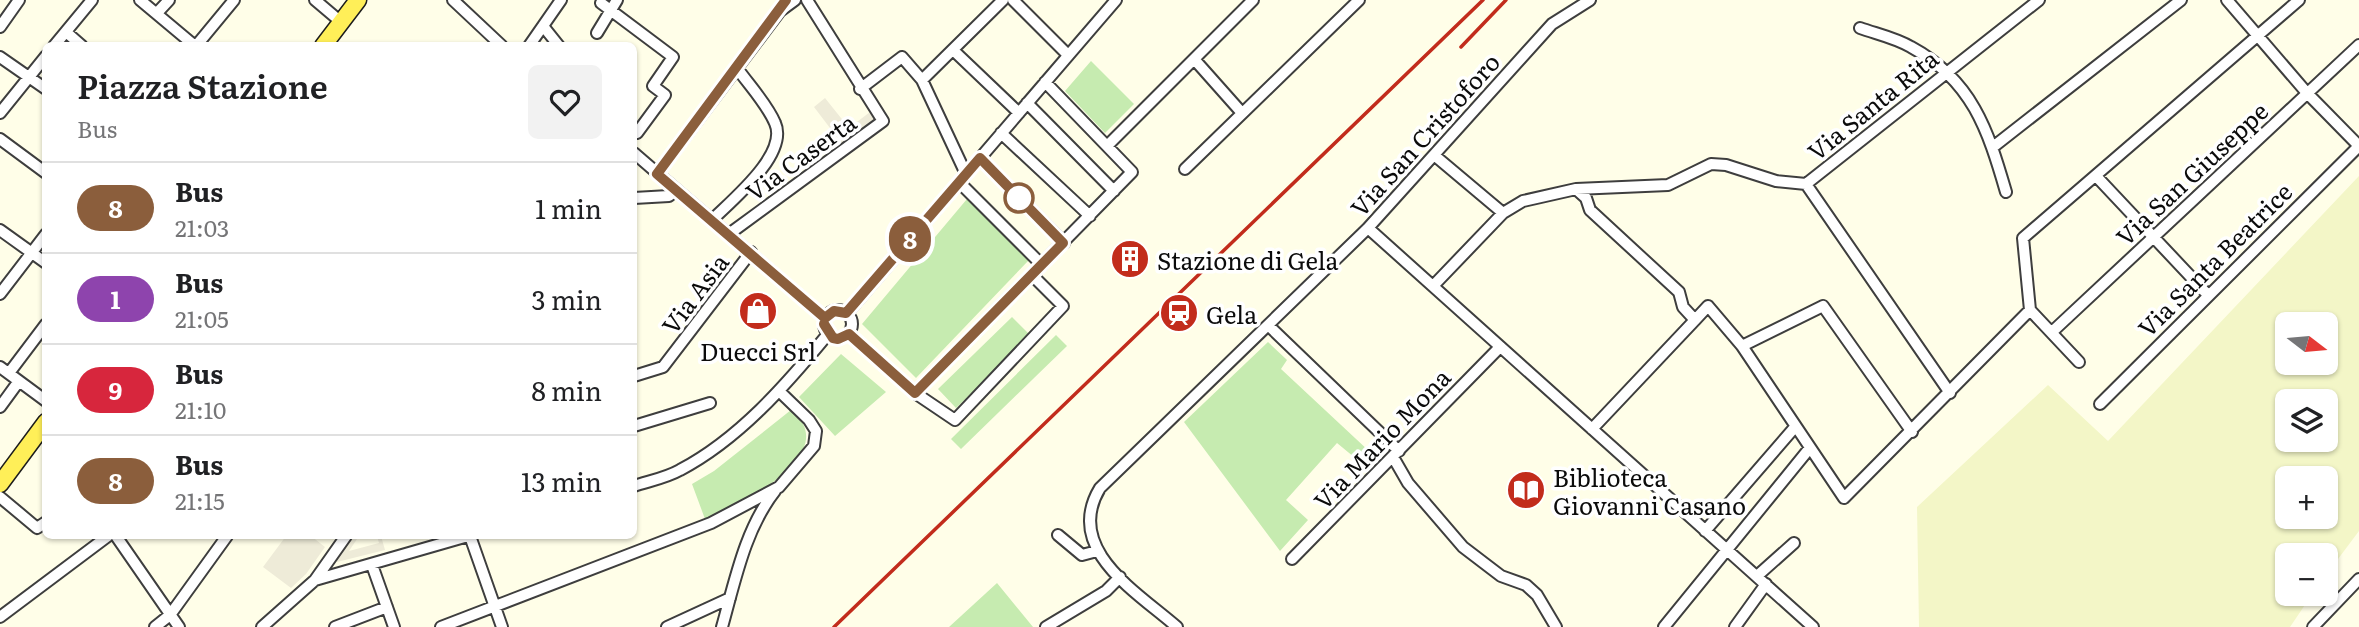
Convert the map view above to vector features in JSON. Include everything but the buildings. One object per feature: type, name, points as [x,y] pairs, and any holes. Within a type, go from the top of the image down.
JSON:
[{"type":"main road","points":[[326,42],[357,0]]},
{"type":"main road","points":[[3,474],[42,427]]},
{"type":"street","points":[[0,27],[19,0]]},
{"type":"street","points":[[57,42],[92,0]]},
{"type":"street","points":[[140,0],[190,42]]},
{"type":"street","points":[[157,13],[169,0]]},
{"type":"street","points":[[198,42],[234,0]]},
{"type":"street","points":[[315,0],[341,22]]},
{"type":"street","points":[[453,0],[498,42]]},
{"type":"street","points":[[532,42],[561,0]]},
{"type":"street","points":[[657,174],[786,0]]},
{"type":"street","points":[[780,11],[795,0]]},
{"type":"street","name":"Via Caserta","points":[[729,234],[883,121],[860,89],[807,0]]},
{"type":"street","points":[[922,80],[1003,0]]},
{"type":"street","points":[[1013,0],[1068,55]]},
{"type":"street","points":[[846,313],[1116,0]]},
{"type":"street","points":[[1107,146],[1253,0]]},
{"type":"street","points":[[1185,169],[1359,0]]},
{"type":"street","name":"Via San Cristoforo","points":[[1097,551],[1088,525],[1091,506],[1100,488],[1368,228],[1552,24],[1590,0]]},
{"type":"street","name":"Via Santa Rita","points":[[1503,213],[1523,201],[1576,189],[1634,184],[1668,185],[1711,164],[1726,165],[1776,181],[1806,184],[2039,0]]},
{"type":"street","points":[[1993,147],[2180,0]]},
{"type":"street","points":[[2227,0],[2307,93],[2359,146]]},
{"type":"street","points":[[2079,362],[2053,331],[2030,310],[2023,238],[2299,0]]},
{"type":"street","points":[[601,3],[614,5],[673,57],[653,86],[665,95],[637,133]]},
{"type":"street","points":[[597,33],[614,5]]},
{"type":"street","points":[[542,26],[556,42]]},
{"type":"street","points":[[1860,28],[1912,47],[1945,72],[1973,101],[1993,147],[2006,192]]},
{"type":"street","points":[[65,32],[77,42]]},
{"type":"street","name":"Via San Giuseppe","points":[[2053,331],[2359,45]]},
{"type":"street","points":[[953,50],[1019,113]]},
{"type":"street","points":[[0,57],[42,86]]},
{"type":"street","points":[[860,89],[902,57],[922,80],[963,178],[1042,265]]},
{"type":"street","points":[[1194,59],[1242,113]]},
{"type":"street","points":[[0,113],[42,60]]},
{"type":"street","points":[[712,220],[759,173],[776,146],[778,134],[775,122],[737,68]]},
{"type":"street","points":[[915,393],[1132,172],[1045,82]]},
{"type":"street","points":[[1027,103],[1114,191]]},
{"type":"street","points":[[1002,133],[1090,216]]},
{"type":"street","points":[[0,139],[42,170]]},
{"type":"street","name":"Via Santa Beatrice","points":[[2100,404],[2207,294],[2359,146]]},
{"type":"street","points":[[1433,286],[1503,213],[1434,155]]},
{"type":"street","points":[[637,156],[825,318],[828,334]]},
{"type":"street","points":[[980,158],[1063,243]]},
{"type":"street","points":[[2096,176],[2207,294]]},
{"type":"street","points":[[1806,184],[1950,393]]},
{"type":"street","points":[[1576,189],[1586,198],[1590,211],[1679,292],[1683,307],[1695,320]]},
{"type":"street","points":[[637,198],[669,196],[676,190]]},
{"type":"street","points":[[1368,228],[1814,627]]},
{"type":"street","points":[[0,230],[42,260]]},
{"type":"street","points":[[0,293],[42,239]]},
{"type":"street","name":"Via Asia","points":[[637,375],[663,367],[751,252]]},
{"type":"street","points":[[849,334],[915,393],[955,420],[1063,306],[1032,275]]},
{"type":"street","points":[[1592,429],[1708,306],[1742,346],[1844,498],[2030,310]]},
{"type":"street","points":[[1742,346],[1822,306],[1912,432]]},
{"type":"street","points":[[825,318],[834,311],[846,313],[852,323],[849,334]]},
{"type":"street","points":[[1269,326],[1396,454],[1408,483],[1463,547],[1501,576],[1526,585],[1537,596],[1556,627]]},
{"type":"street","points":[[42,328],[4,370],[42,398]]},
{"type":"street","points":[[828,334],[838,339],[849,334]]},
{"type":"street","points":[[637,485],[677,472],[710,453],[779,391],[828,334]]},
{"type":"street","name":"Via Mario Mona","points":[[1292,559],[1500,346]]},
{"type":"street","points":[[0,407],[19,381]]},
{"type":"street","points":[[722,627],[751,533],[763,506],[814,446],[816,431],[810,420],[779,391]]},
{"type":"street","points":[[637,425],[710,403]]},
{"type":"street","points":[[1705,531],[1795,427]]},
{"type":"street","points":[[1664,627],[1809,449]]},
{"type":"street","points":[[441,627],[711,523],[779,487]]},
{"type":"street","points":[[0,497],[37,528],[42,525]]},
{"type":"street","points":[[1058,534],[1082,555],[1097,551],[1120,578],[1177,627]]},
{"type":"street","points":[[0,617],[104,539]]},
{"type":"street","points":[[118,539],[179,627]]},
{"type":"street","points":[[155,627],[170,615],[225,539]]},
{"type":"street","points":[[262,627],[315,580],[344,539]]},
{"type":"street","points":[[315,580],[459,539]]},
{"type":"street","points":[[470,539],[502,627]]},
{"type":"street","points":[[1735,627],[1761,580],[1794,542]]},
{"type":"street","points":[[372,565],[394,627]]},
{"type":"street","points":[[1046,627],[1106,591],[1120,578]]},
{"type":"street","points":[[2313,627],[2359,579]]},
{"type":"street","points":[[667,627],[730,598]]},
{"type":"street","points":[[335,627],[387,607]]},
{"type":"green space","points":[[1091,61],[1134,104],[1105,133],[1065,91]]},
{"type":"green space","points":[[2359,176],[2359,531],[2338,559],[2338,543],[2275,543],[2275,606],[2304,606],[2290,627],[1919,627],[1917,507],[2048,385],[2108,441]]},
{"type":"green space","points":[[967,199],[1029,260],[916,378],[862,324]]},
{"type":"green space","points":[[1012,317],[1031,336],[956,408],[938,389]]},
{"type":"green space","points":[[1056,335],[1067,346],[961,449],[951,439]]},
{"type":"green space","points":[[1268,342],[1287,360],[1281,369],[1370,452],[1360,462],[1337,443],[1286,500],[1308,520],[1280,551],[1184,422]]},
{"type":"green space","points":[[841,354],[886,392],[835,436],[799,397]]},
{"type":"green space","points":[[791,410],[804,426],[805,443],[797,460],[762,490],[705,519],[692,484],[714,471]]},
{"type":"green space","points":[[997,583],[1033,627],[949,627]]},
{"type":"shaded area","points":[[825,98],[849,128],[874,109],[883,121],[846,149],[814,107]]},
{"type":"shaded area","points":[[284,539],[315,539],[325,547],[306,574],[291,588],[263,567]]},
{"type":"shaded area","points":[[350,539],[357,539],[349,551],[379,543],[378,539],[382,539],[385,550],[337,562],[336,559]]},
{"type":"railway","points":[[834,627],[1483,0]]},
{"type":"railway","points":[[1461,47],[1506,0]]},
{"type":"bus line","name":"8","points":[[786,0],[657,174],[825,318],[834,311],[846,313],[980,158],[1063,243],[915,393],[849,334],[838,339],[833,338],[824,324]]},
{"type":"place","name":"Stazione di Gela","points":[[1130,259]]},
{"type":"place","name":"Duecci Srl","points":[[758,311]]},
{"type":"place","name":"Gela","points":[[1179,313]]},
{"type":"place","name":"Biblioteca Giovanni Casano","points":[[1526,490]]}]
